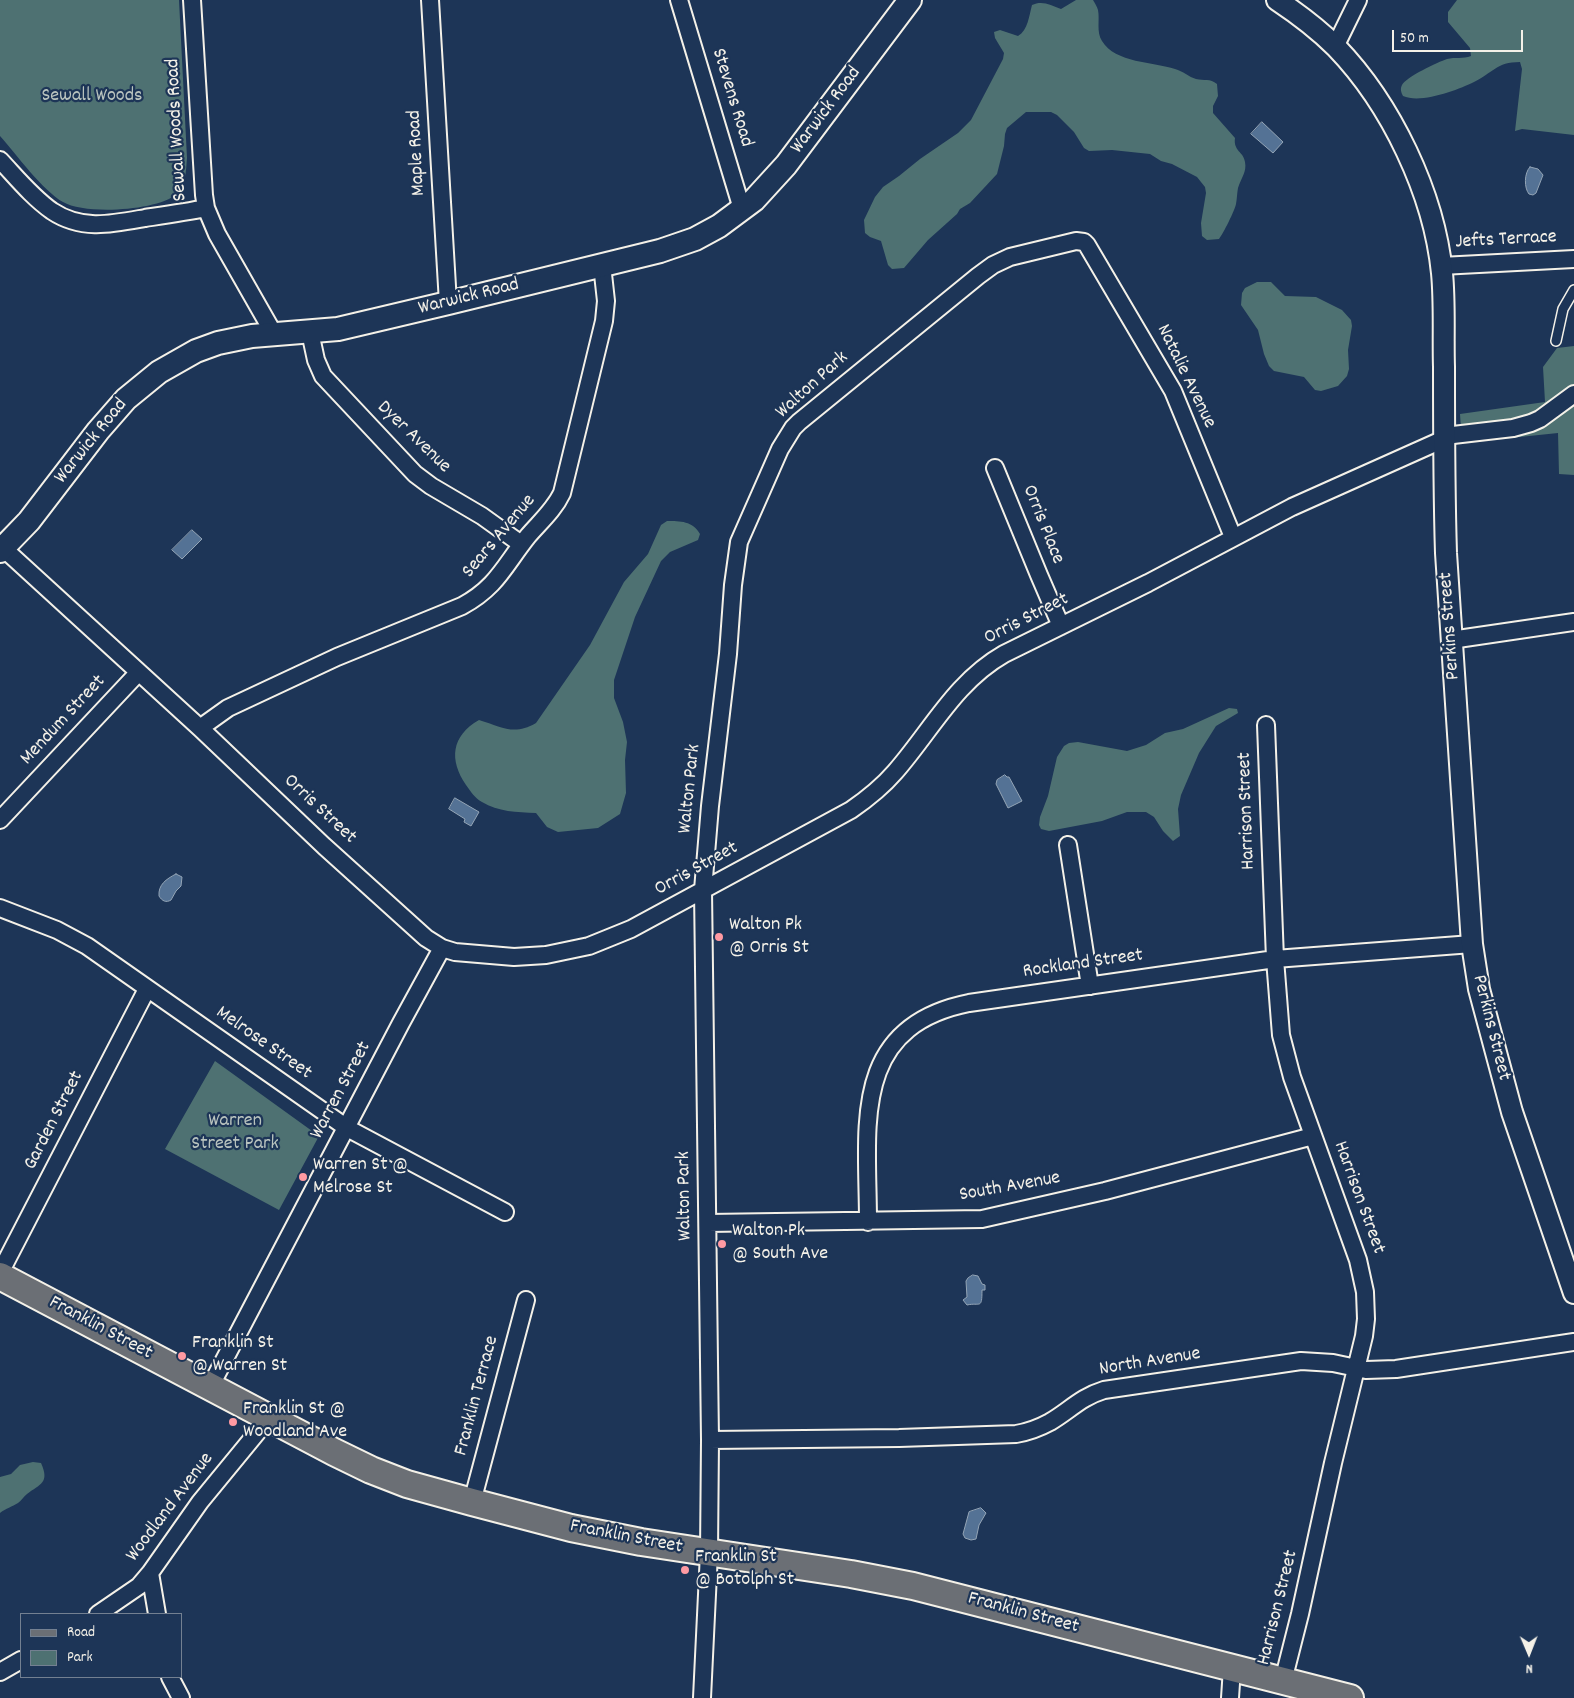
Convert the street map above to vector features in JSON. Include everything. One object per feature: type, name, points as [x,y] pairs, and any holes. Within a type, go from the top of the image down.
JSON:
[{"type":"main road","name":"Warwick Road","points":[[1,548],[29,522],[114,412],[148,380],[171,364],[207,347],[235,339],[310,332],[357,325],[660,250],[695,239],[719,226],[742,209],[774,179],[800,148],[910,0]]},
{"type":"main road","name":"Franklin Street","points":[[0,1275],[269,1418],[371,1470],[407,1484],[597,1533],[914,1586],[1350,1698]]},
{"type":"street","name":"Sewall Woods Road","points":[[0,160],[47,207],[76,222],[93,225],[112,224],[206,208],[203,187],[192,0]]},
{"type":"street","name":"Maple Road","points":[[430,0],[448,303]]},
{"type":"street","name":"Stevens Road","points":[[679,0],[742,209]]},
{"type":"street","name":"Perkins Street","points":[[1277,0],[1302,17],[1335,46],[1360,76],[1384,109],[1412,164],[1427,205],[1441,266],[1443,295],[1444,504],[1451,640],[1472,944],[1479,990],[1512,1112],[1574,1293]]},
{"type":"street","points":[[1335,46],[1358,0]]},
{"type":"street","points":[[206,208],[217,234],[274,334]]},
{"type":"street","name":"Walton Park","points":[[702,1698],[708,1553],[710,1440],[703,890],[737,552],[741,534],[786,439],[799,422],[826,399],[993,265],[1010,257],[1076,241],[1086,243]]},
{"type":"street","name":"Natalie Avenue","points":[[1086,243],[1173,391],[1233,537]]},
{"type":"street","name":"Jefts Terrace","points":[[1441,266],[1574,259]]},
{"type":"street","name":"Sears Avenue","points":[[200,728],[228,708],[337,657],[462,606],[476,598],[494,582],[521,544],[554,506],[564,486],[604,321],[606,300],[602,265]]},
{"type":"street","name":"Dyer Avenue","points":[[310,332],[316,360],[323,376],[415,474],[436,490],[482,516],[521,544]]},
{"type":"street","name":"Orris Street","points":[[1,548],[200,728],[426,938],[442,948],[455,952],[514,957],[546,955],[568,951],[609,939],[631,929],[843,815],[871,795],[895,771],[954,695],[977,671],[1004,654],[1292,507],[1444,439],[1463,433],[1513,428],[1531,423],[1540,419],[1574,394]]},
{"type":"street","name":"Orris Place","points":[[995,468],[1038,575],[1061,626]]},
{"type":"street","points":[[1451,640],[1574,622]]},
{"type":"street","name":"Mendum Street","points":[[0,820],[138,673]]},
{"type":"street","name":"Harrison Street","points":[[1266,725],[1275,959],[1283,1046],[1358,1260],[1364,1282],[1366,1319],[1300,1614],[1283,1681]]},
{"type":"street","points":[[1068,845],[1090,986]]},
{"type":"street","name":"Melrose Street","points":[[0,908],[73,938],[346,1128],[504,1212]]},
{"type":"street","name":"Rockland Street","points":[[868,1222],[868,1114],[870,1097],[880,1065],[900,1038],[927,1017],[953,1006],[1275,959],[1472,944]]},
{"type":"street","name":"Warren Street","points":[[210,1387],[442,948]]},
{"type":"street","name":"Garden Street","points":[[0,1275],[147,989]]},
{"type":"street","name":"South Avenue","points":[[708,1223],[968,1220],[1000,1216],[1105,1191],[1313,1136]]},
{"type":"street","name":"Franklin Terrace","points":[[472,1502],[526,1300]]},
{"type":"street","name":"North Avenue","points":[[710,1440],[900,1438],[1016,1434],[1050,1422],[1076,1403],[1093,1393],[1104,1390],[1301,1361],[1324,1362],[1376,1370],[1404,1368],[1574,1342]]},
{"type":"street","name":"Woodland Avenue","points":[[99,1613],[139,1586],[150,1574],[200,1502],[269,1418]]},
{"type":"street","points":[[150,1574],[157,1613]]},
{"type":"street","points":[[0,1672],[20,1661]]},
{"type":"street","points":[[1230,1698],[1232,1668]]},
{"type":"street","points":[[171,1678],[181,1698]]},
{"type":"lane","points":[[1556,341],[1563,309],[1574,290]]},
{"type":"green space","name":"Sewall Woods","points":[[0,0],[179,0],[187,158],[184,182],[177,194],[167,200],[138,207],[103,210],[87,209],[63,202],[38,181],[0,136]]},
{"type":"green space","points":[[1076,0],[1093,0],[1098,10],[1100,37],[1108,48],[1116,54],[1136,61],[1175,69],[1193,78],[1209,80],[1217,84],[1218,96],[1213,106],[1213,113],[1235,138],[1237,149],[1243,156],[1245,166],[1238,188],[1235,207],[1219,239],[1207,240],[1202,236],[1201,223],[1206,193],[1205,187],[1197,177],[1150,154],[1112,150],[1089,151],[1084,148],[1074,132],[1057,115],[1051,112],[1026,112],[1007,128],[997,174],[970,203],[960,209],[957,214],[928,240],[904,268],[892,269],[888,265],[881,241],[865,233],[864,220],[875,197],[883,187],[958,133],[971,120],[1003,59],[1004,53],[995,38],[994,32],[1000,30],[1018,36],[1026,26],[1032,5],[1043,3],[1061,9]]},
{"type":"green space","points":[[1457,0],[1574,0],[1574,135],[1522,129],[1515,131],[1522,69],[1520,62],[1512,62],[1500,66],[1474,82],[1439,95],[1419,98],[1403,96],[1402,85],[1416,74],[1447,59],[1471,56],[1470,48],[1448,22],[1448,12]]},
{"type":"green space","points":[[1257,282],[1271,282],[1285,296],[1316,297],[1342,310],[1351,320],[1352,326],[1348,350],[1349,369],[1347,376],[1338,386],[1321,391],[1315,390],[1304,377],[1274,371],[1269,366],[1258,330],[1241,305],[1242,293],[1245,288]]},
{"type":"green space","points":[[1574,346],[1574,475],[1559,474],[1558,433],[1462,443],[1460,414],[1545,402],[1543,367],[1557,348]]},
{"type":"green space","points":[[667,521],[690,524],[700,534],[698,540],[670,552],[661,561],[635,617],[614,680],[614,698],[623,722],[627,742],[625,760],[626,793],[620,814],[598,828],[558,832],[547,827],[536,813],[501,810],[480,800],[473,795],[466,785],[457,767],[456,749],[463,733],[479,720],[514,730],[536,723],[590,645],[624,582],[648,554],[661,525]]},
{"type":"green space","points":[[1229,708],[1237,709],[1238,713],[1216,726],[1199,753],[1181,795],[1178,809],[1180,836],[1173,841],[1163,831],[1154,817],[1146,812],[1127,812],[1102,821],[1049,831],[1041,829],[1039,825],[1040,817],[1048,796],[1057,757],[1064,746],[1069,743],[1078,742],[1127,751],[1146,745],[1165,733],[1183,729]]},
{"type":"green space","name":"Warren Street Park","points":[[215,1061],[319,1136],[279,1210],[165,1149]]},
{"type":"green space","points":[[33,1462],[41,1463],[44,1470],[44,1479],[40,1485],[18,1503],[0,1513],[0,1477],[11,1474],[20,1465]]},
{"type":"water","points":[[1262,122],[1283,142],[1273,153],[1251,134]]},
{"type":"water","points":[[1530,167],[1538,169],[1543,175],[1536,193],[1533,195],[1527,191],[1526,184],[1526,177]]},
{"type":"water","points":[[192,530],[202,539],[182,559],[172,550]]},
{"type":"water","points":[[1005,775],[1009,777],[1022,801],[1008,808],[996,784],[997,780]]},
{"type":"water","points":[[455,798],[479,812],[471,826],[464,822],[465,819],[449,809]]},
{"type":"water","points":[[176,874],[182,877],[181,886],[171,900],[164,901],[159,896],[161,886],[166,880]]},
{"type":"water","points":[[973,1275],[978,1276],[982,1284],[985,1285],[985,1290],[982,1290],[981,1303],[967,1305],[963,1300],[967,1297],[966,1281]]},
{"type":"water","points":[[981,1508],[986,1513],[979,1525],[976,1539],[965,1538],[963,1534],[969,1512]]},
{"type":"place","name":"Walton Pk @ Orris St","points":[[719,937]]},
{"type":"place","name":"Warren St @ Melrose St","points":[[303,1177]]},
{"type":"place","name":"Walton Pk @ South Ave","points":[[722,1244]]},
{"type":"place","name":"Franklin St @ Warren St","points":[[182,1356]]},
{"type":"place","name":"Franklin St @ Woodland Ave","points":[[233,1422]]},
{"type":"place","name":"Franklin St @ Botolph St","points":[[685,1570]]}]
